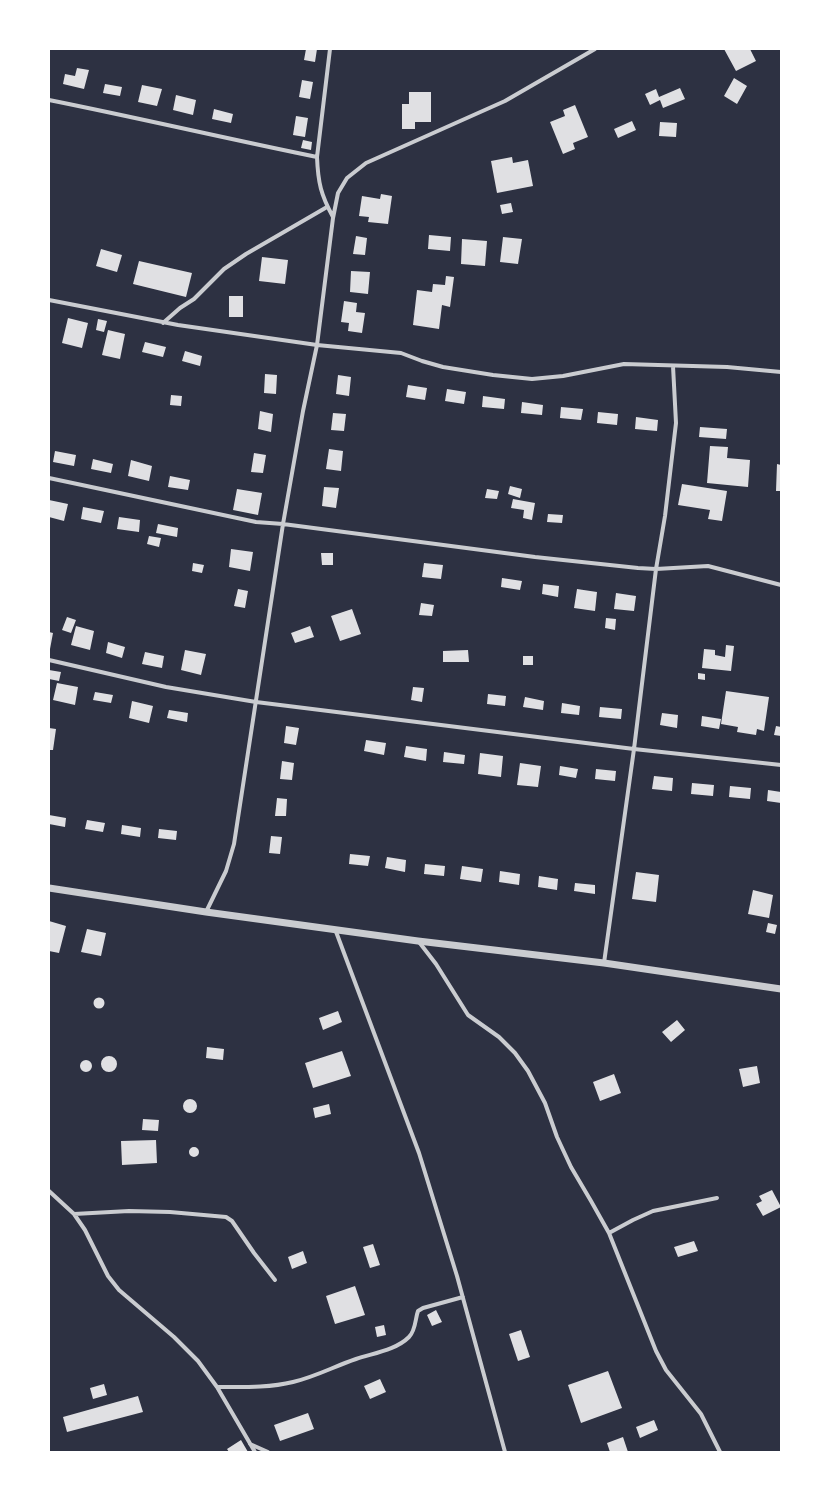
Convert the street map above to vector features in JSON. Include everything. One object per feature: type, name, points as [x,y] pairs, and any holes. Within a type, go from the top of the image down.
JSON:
[{"type":"street","points":[[330,49],[317,157],[318,175],[323,200],[333,218]]},
{"type":"street","points":[[206,912],[226,871],[234,844],[283,524],[303,411],[317,345],[333,218],[338,193],[347,178],[366,163],[505,101],[595,49]]},
{"type":"street","points":[[49,100],[110,112],[221,138],[317,157]]},
{"type":"street","points":[[163,322],[194,299],[224,269],[246,254],[327,207]]},
{"type":"street","points":[[49,300],[163,322],[317,345],[401,353],[442,367],[493,375],[532,378],[563,376],[624,364],[727,367],[781,372]]},
{"type":"street","points":[[604,963],[634,749],[676,423],[673,366]]},
{"type":"street","points":[[49,478],[256,522],[283,524],[535,557],[638,568],[656,569],[708,566],[781,585]]},
{"type":"street","points":[[49,660],[166,687],[256,702],[634,749],[781,765]]},
{"type":"street","points":[[49,888],[334,930],[604,963],[781,989]]},
{"type":"street","points":[[334,930],[419,1154],[463,1297],[506,1452]]},
{"type":"street","points":[[418,941],[436,964],[468,1015],[499,1037],[516,1053],[528,1071],[545,1103],[557,1137],[571,1167],[609,1233],[656,1352],[666,1370],[701,1414],[720,1452]]},
{"type":"street","points":[[49,1191],[74,1214],[85,1230],[108,1276],[119,1290],[174,1337],[198,1361],[217,1387],[255,1452]]},
{"type":"street","points":[[609,1233],[653,1211],[717,1198]]},
{"type":"street","points":[[74,1214],[129,1211],[170,1212],[226,1217],[232,1221],[275,1280]]},
{"type":"street","points":[[217,1387],[252,1387],[293,1382],[390,1349],[410,1336],[415,1328],[415,1318],[418,1311],[423,1308],[463,1297]]},
{"type":"street","points":[[250,1443],[268,1452]]},
{"type":"building","points":[[306,49],[317,49],[315,62],[304,60]]},
{"type":"building","points":[[724,49],[750,49],[756,61],[736,71]]},
{"type":"building","points":[[77,68],[89,70],[84,89],[63,84],[65,74],[75,76]]},
{"type":"building","points":[[734,78],[747,86],[737,104],[724,96]]},
{"type":"building","points":[[302,80],[313,82],[310,99],[299,97]]},
{"type":"building","points":[[105,84],[122,87],[120,96],[103,93]]},
{"type":"building","points":[[142,85],[162,89],[157,106],[138,102]]},
{"type":"building","points":[[680,88],[685,99],[663,108],[660,100],[650,105],[645,94],[656,89],[659,97]]},
{"type":"building","points":[[409,92],[431,92],[431,122],[415,122],[415,129],[402,129],[402,104],[409,104]]},
{"type":"building","points":[[176,95],[196,100],[193,115],[173,110]]},
{"type":"building","points":[[575,105],[588,137],[573,143],[575,149],[563,154],[550,122],[565,116],[563,110]]},
{"type":"building","points":[[214,109],[233,114],[231,123],[212,119]]},
{"type":"building","points":[[296,116],[308,118],[305,137],[293,135]]},
{"type":"building","points":[[632,121],[636,130],[618,138],[614,129]]},
{"type":"building","points":[[660,122],[677,123],[676,137],[659,136]]},
{"type":"building","points":[[303,140],[312,142],[311,150],[301,148]]},
{"type":"building","points":[[512,157],[513,163],[528,160],[533,186],[497,193],[491,161]]},
{"type":"building","points":[[381,194],[392,196],[388,224],[368,222],[369,217],[359,216],[362,196],[380,199]]},
{"type":"building","points":[[511,203],[513,212],[502,214],[500,205]]},
{"type":"building","points":[[429,235],[451,237],[450,251],[428,249]]},
{"type":"building","points":[[356,236],[367,238],[365,255],[353,254]]},
{"type":"building","points":[[503,237],[522,239],[518,264],[500,262]]},
{"type":"building","points":[[462,239],[487,241],[485,266],[461,264]]},
{"type":"building","points":[[101,249],[122,255],[117,272],[96,266]]},
{"type":"building","points":[[262,257],[288,260],[285,284],[259,281]]},
{"type":"building","points":[[139,261],[192,273],[186,297],[133,284]]},
{"type":"building","points":[[351,271],[370,272],[368,294],[350,292]]},
{"type":"building","points":[[446,276],[454,277],[450,307],[442,305],[439,329],[413,325],[417,290],[432,292],[433,284],[445,285]]},
{"type":"building","points":[[229,296],[243,296],[243,317],[229,317]]},
{"type":"building","points":[[344,301],[357,303],[356,312],[365,313],[362,333],[348,331],[349,323],[341,322]]},
{"type":"building","points":[[68,318],[88,323],[82,348],[62,343]]},
{"type":"building","points":[[98,319],[107,321],[104,332],[96,330]]},
{"type":"building","points":[[108,330],[125,334],[120,359],[102,355]]},
{"type":"building","points":[[145,342],[166,347],[163,357],[142,352]]},
{"type":"building","points":[[185,351],[202,356],[200,366],[182,361]]},
{"type":"building","points":[[265,374],[277,375],[276,394],[264,393]]},
{"type":"building","points":[[338,375],[351,377],[349,396],[336,394]]},
{"type":"building","points":[[408,385],[427,388],[425,400],[406,397]]},
{"type":"building","points":[[447,389],[466,392],[464,404],[445,401]]},
{"type":"building","points":[[171,395],[182,396],[181,406],[170,405]]},
{"type":"building","points":[[483,396],[505,399],[504,409],[482,407]]},
{"type":"building","points":[[522,402],[543,405],[542,415],[521,413]]},
{"type":"building","points":[[561,407],[583,409],[581,420],[560,418]]},
{"type":"building","points":[[260,411],[273,414],[271,432],[258,429]]},
{"type":"building","points":[[598,412],[618,414],[617,425],[597,423]]},
{"type":"building","points":[[333,413],[346,414],[344,431],[331,430]]},
{"type":"building","points":[[636,417],[658,420],[657,431],[635,429]]},
{"type":"building","points":[[700,427],[727,429],[726,439],[699,437]]},
{"type":"building","points":[[710,446],[728,447],[727,458],[750,460],[748,487],[707,483]]},
{"type":"building","points":[[329,449],[343,451],[341,471],[326,469]]},
{"type":"building","points":[[55,451],[76,455],[74,466],[53,462]]},
{"type":"building","points":[[254,453],[266,455],[263,473],[251,472]]},
{"type":"building","points":[[93,459],[113,464],[111,473],[91,469]]},
{"type":"building","points":[[131,460],[152,466],[149,481],[128,476]]},
{"type":"building","points":[[777,464],[781,465],[781,491],[776,491]]},
{"type":"building","points":[[170,476],[190,480],[188,490],[168,487]]},
{"type":"building","points":[[682,484],[727,491],[722,521],[708,519],[710,510],[678,505]]},
{"type":"building","points":[[510,486],[522,489],[520,498],[508,494]]},
{"type":"building","points":[[324,487],[339,488],[336,508],[322,506]]},
{"type":"building","points":[[237,489],[262,493],[258,515],[233,510]]},
{"type":"building","points":[[487,489],[499,491],[497,499],[485,498]]},
{"type":"building","points":[[513,499],[535,503],[532,520],[523,518],[524,510],[511,508]]},
{"type":"building","points":[[49,500],[68,504],[64,521],[49,517]]},
{"type":"building","points":[[83,507],[104,511],[101,523],[81,519]]},
{"type":"building","points":[[548,514],[563,515],[562,523],[547,522]]},
{"type":"building","points":[[119,517],[140,520],[139,532],[117,529]]},
{"type":"building","points":[[158,524],[178,528],[177,537],[156,533]]},
{"type":"building","points":[[149,536],[161,538],[159,547],[147,544]]},
{"type":"building","points":[[231,549],[253,552],[250,571],[229,567]]},
{"type":"building","points":[[321,553],[333,553],[333,565],[322,565]]},
{"type":"building","points":[[193,563],[204,565],[202,573],[192,571]]},
{"type":"building","points":[[424,563],[443,565],[441,579],[422,577]]},
{"type":"building","points":[[502,578],[522,581],[520,590],[501,587]]},
{"type":"building","points":[[543,584],[559,586],[558,597],[542,594]]},
{"type":"building","points":[[238,589],[248,591],[245,608],[234,606]]},
{"type":"building","points":[[577,589],[597,592],[595,611],[574,608]]},
{"type":"building","points":[[616,593],[636,596],[634,611],[614,609]]},
{"type":"building","points":[[421,603],[434,605],[432,616],[419,615]]},
{"type":"building","points":[[352,609],[361,634],[340,641],[331,616]]},
{"type":"building","points":[[67,617],[76,620],[71,633],[62,630]]},
{"type":"building","points":[[606,618],[616,619],[615,630],[605,628]]},
{"type":"building","points":[[76,626],[94,631],[90,650],[71,645]]},
{"type":"building","points":[[310,626],[314,637],[295,643],[291,633]]},
{"type":"building","points":[[49,632],[53,633],[50,649],[49,648]]},
{"type":"building","points":[[108,642],[125,647],[122,658],[106,653]]},
{"type":"building","points":[[726,645],[734,646],[731,671],[702,668],[704,649],[715,650],[715,655],[725,657]]},
{"type":"building","points":[[185,650],[206,654],[201,675],[181,670]]},
{"type":"building","points":[[468,650],[469,662],[443,662],[443,651]]},
{"type":"building","points":[[145,652],[164,656],[162,668],[142,664]]},
{"type":"building","points":[[523,656],[533,656],[533,665],[523,665]]},
{"type":"building","points":[[49,670],[61,672],[59,681],[49,679]]},
{"type":"building","points":[[698,673],[705,674],[705,680],[698,679]]},
{"type":"building","points":[[57,683],[78,687],[75,705],[53,700]]},
{"type":"building","points":[[413,687],[424,688],[422,702],[411,700]]},
{"type":"building","points":[[726,691],[769,697],[764,731],[757,729],[756,735],[737,732],[738,727],[721,724]]},
{"type":"building","points":[[95,692],[113,695],[111,703],[93,700]]},
{"type":"building","points":[[488,694],[506,696],[505,706],[487,704]]},
{"type":"building","points":[[525,697],[544,701],[543,710],[523,707]]},
{"type":"building","points":[[132,701],[153,706],[149,723],[129,718]]},
{"type":"building","points":[[562,703],[580,706],[579,715],[561,713]]},
{"type":"building","points":[[600,707],[622,709],[621,719],[599,717]]},
{"type":"building","points":[[169,710],[188,713],[187,722],[167,718]]},
{"type":"building","points":[[662,713],[678,715],[677,728],[660,725]]},
{"type":"building","points":[[702,716],[721,719],[719,729],[701,726]]},
{"type":"building","points":[[286,726],[299,728],[296,745],[284,743]]},
{"type":"building","points":[[776,726],[781,727],[781,736],[774,735]]},
{"type":"building","points":[[49,728],[56,729],[53,750],[49,750]]},
{"type":"building","points":[[366,740],[386,743],[384,755],[364,751]]},
{"type":"building","points":[[406,746],[427,749],[426,761],[404,757]]},
{"type":"building","points":[[444,752],[465,755],[464,764],[443,762]]},
{"type":"building","points":[[480,753],[503,756],[501,777],[478,774]]},
{"type":"building","points":[[282,761],[294,763],[292,780],[280,779]]},
{"type":"building","points":[[520,763],[541,766],[538,787],[517,785]]},
{"type":"building","points":[[560,766],[578,769],[576,778],[559,775]]},
{"type":"building","points":[[596,769],[616,771],[615,781],[595,779]]},
{"type":"building","points":[[654,776],[673,778],[672,791],[652,789]]},
{"type":"building","points":[[692,783],[714,785],[713,796],[691,794]]},
{"type":"building","points":[[730,786],[751,788],[750,799],[729,797]]},
{"type":"building","points":[[768,790],[781,792],[781,803],[767,801]]},
{"type":"building","points":[[277,798],[287,799],[286,816],[275,816]]},
{"type":"building","points":[[49,815],[66,818],[65,827],[49,824]]},
{"type":"building","points":[[87,820],[105,823],[103,832],[85,829]]},
{"type":"building","points":[[122,825],[141,828],[140,837],[121,834]]},
{"type":"building","points":[[159,829],[177,831],[176,840],[158,838]]},
{"type":"building","points":[[271,836],[282,837],[280,854],[269,853]]},
{"type":"building","points":[[350,854],[370,856],[368,866],[349,864]]},
{"type":"building","points":[[387,857],[406,860],[405,872],[385,868]]},
{"type":"building","points":[[425,864],[445,866],[444,876],[424,874]]},
{"type":"building","points":[[462,866],[483,869],[481,882],[460,879]]},
{"type":"building","points":[[500,871],[520,874],[519,885],[499,882]]},
{"type":"building","points":[[636,872],[659,875],[656,902],[632,899]]},
{"type":"building","points":[[539,876],[558,879],[557,890],[538,887]]},
{"type":"building","points":[[575,883],[595,885],[595,894],[574,891]]},
{"type":"building","points":[[753,890],[773,895],[769,918],[748,914]]},
{"type":"building","points":[[49,921],[66,926],[59,953],[49,951]]},
{"type":"building","points":[[768,923],[777,925],[775,934],[766,932]]},
{"type":"building","points":[[87,929],[106,933],[101,956],[81,952]]},
{"type":"building","points":[[99,997],[103,999],[105,1003],[103,1007],[99,1009],[95,1007],[93,1003],[95,999]]},
{"type":"building","points":[[338,1011],[342,1022],[323,1030],[319,1018]]},
{"type":"building","points":[[677,1020],[685,1030],[671,1042],[662,1032]]},
{"type":"building","points":[[207,1047],[224,1049],[223,1060],[206,1058]]},
{"type":"building","points":[[342,1051],[351,1076],[313,1088],[305,1063]]},
{"type":"building","points":[[109,1056],[116,1061],[117,1064],[112,1071],[109,1072],[102,1067],[101,1064],[106,1057]]},
{"type":"building","points":[[84,1060],[88,1060],[92,1066],[88,1072],[84,1072],[80,1068],[80,1064]]},
{"type":"building","points":[[757,1066],[760,1083],[743,1087],[739,1069]]},
{"type":"building","points":[[614,1074],[621,1093],[600,1101],[593,1082]]},
{"type":"building","points":[[190,1099],[195,1101],[197,1106],[195,1111],[190,1113],[185,1111],[183,1106],[185,1101]]},
{"type":"building","points":[[329,1104],[331,1114],[315,1118],[313,1108]]},
{"type":"building","points":[[143,1119],[159,1120],[158,1131],[142,1130]]},
{"type":"building","points":[[156,1140],[157,1163],[122,1165],[121,1141]]},
{"type":"building","points":[[194,1147],[199,1152],[194,1157],[189,1152]]},
{"type":"building","points":[[772,1190],[781,1207],[763,1216],[756,1204],[762,1201],[759,1196]]},
{"type":"building","points":[[694,1241],[698,1251],[678,1257],[674,1247]]},
{"type":"building","points":[[373,1244],[380,1265],[370,1268],[363,1247]]},
{"type":"building","points":[[303,1251],[307,1263],[292,1269],[288,1257]]},
{"type":"building","points":[[355,1286],[365,1315],[335,1324],[326,1296]]},
{"type":"building","points":[[436,1310],[442,1322],[432,1326],[427,1315]]},
{"type":"building","points":[[384,1325],[386,1335],[377,1337],[375,1327]]},
{"type":"building","points":[[521,1330],[530,1357],[518,1361],[509,1334]]},
{"type":"building","points":[[608,1371],[622,1408],[581,1423],[568,1385]]},
{"type":"building","points":[[380,1379],[386,1392],[370,1399],[364,1386]]},
{"type":"building","points":[[104,1384],[107,1395],[93,1399],[90,1388]]},
{"type":"building","points":[[138,1396],[143,1412],[67,1432],[63,1417]]},
{"type":"building","points":[[308,1413],[314,1429],[280,1441],[274,1425]]},
{"type":"building","points":[[654,1420],[658,1430],[640,1438],[636,1427]]},
{"type":"building","points":[[623,1437],[628,1452],[610,1452],[607,1443]]},
{"type":"building","points":[[241,1440],[248,1452],[229,1452],[227,1449]]}]
